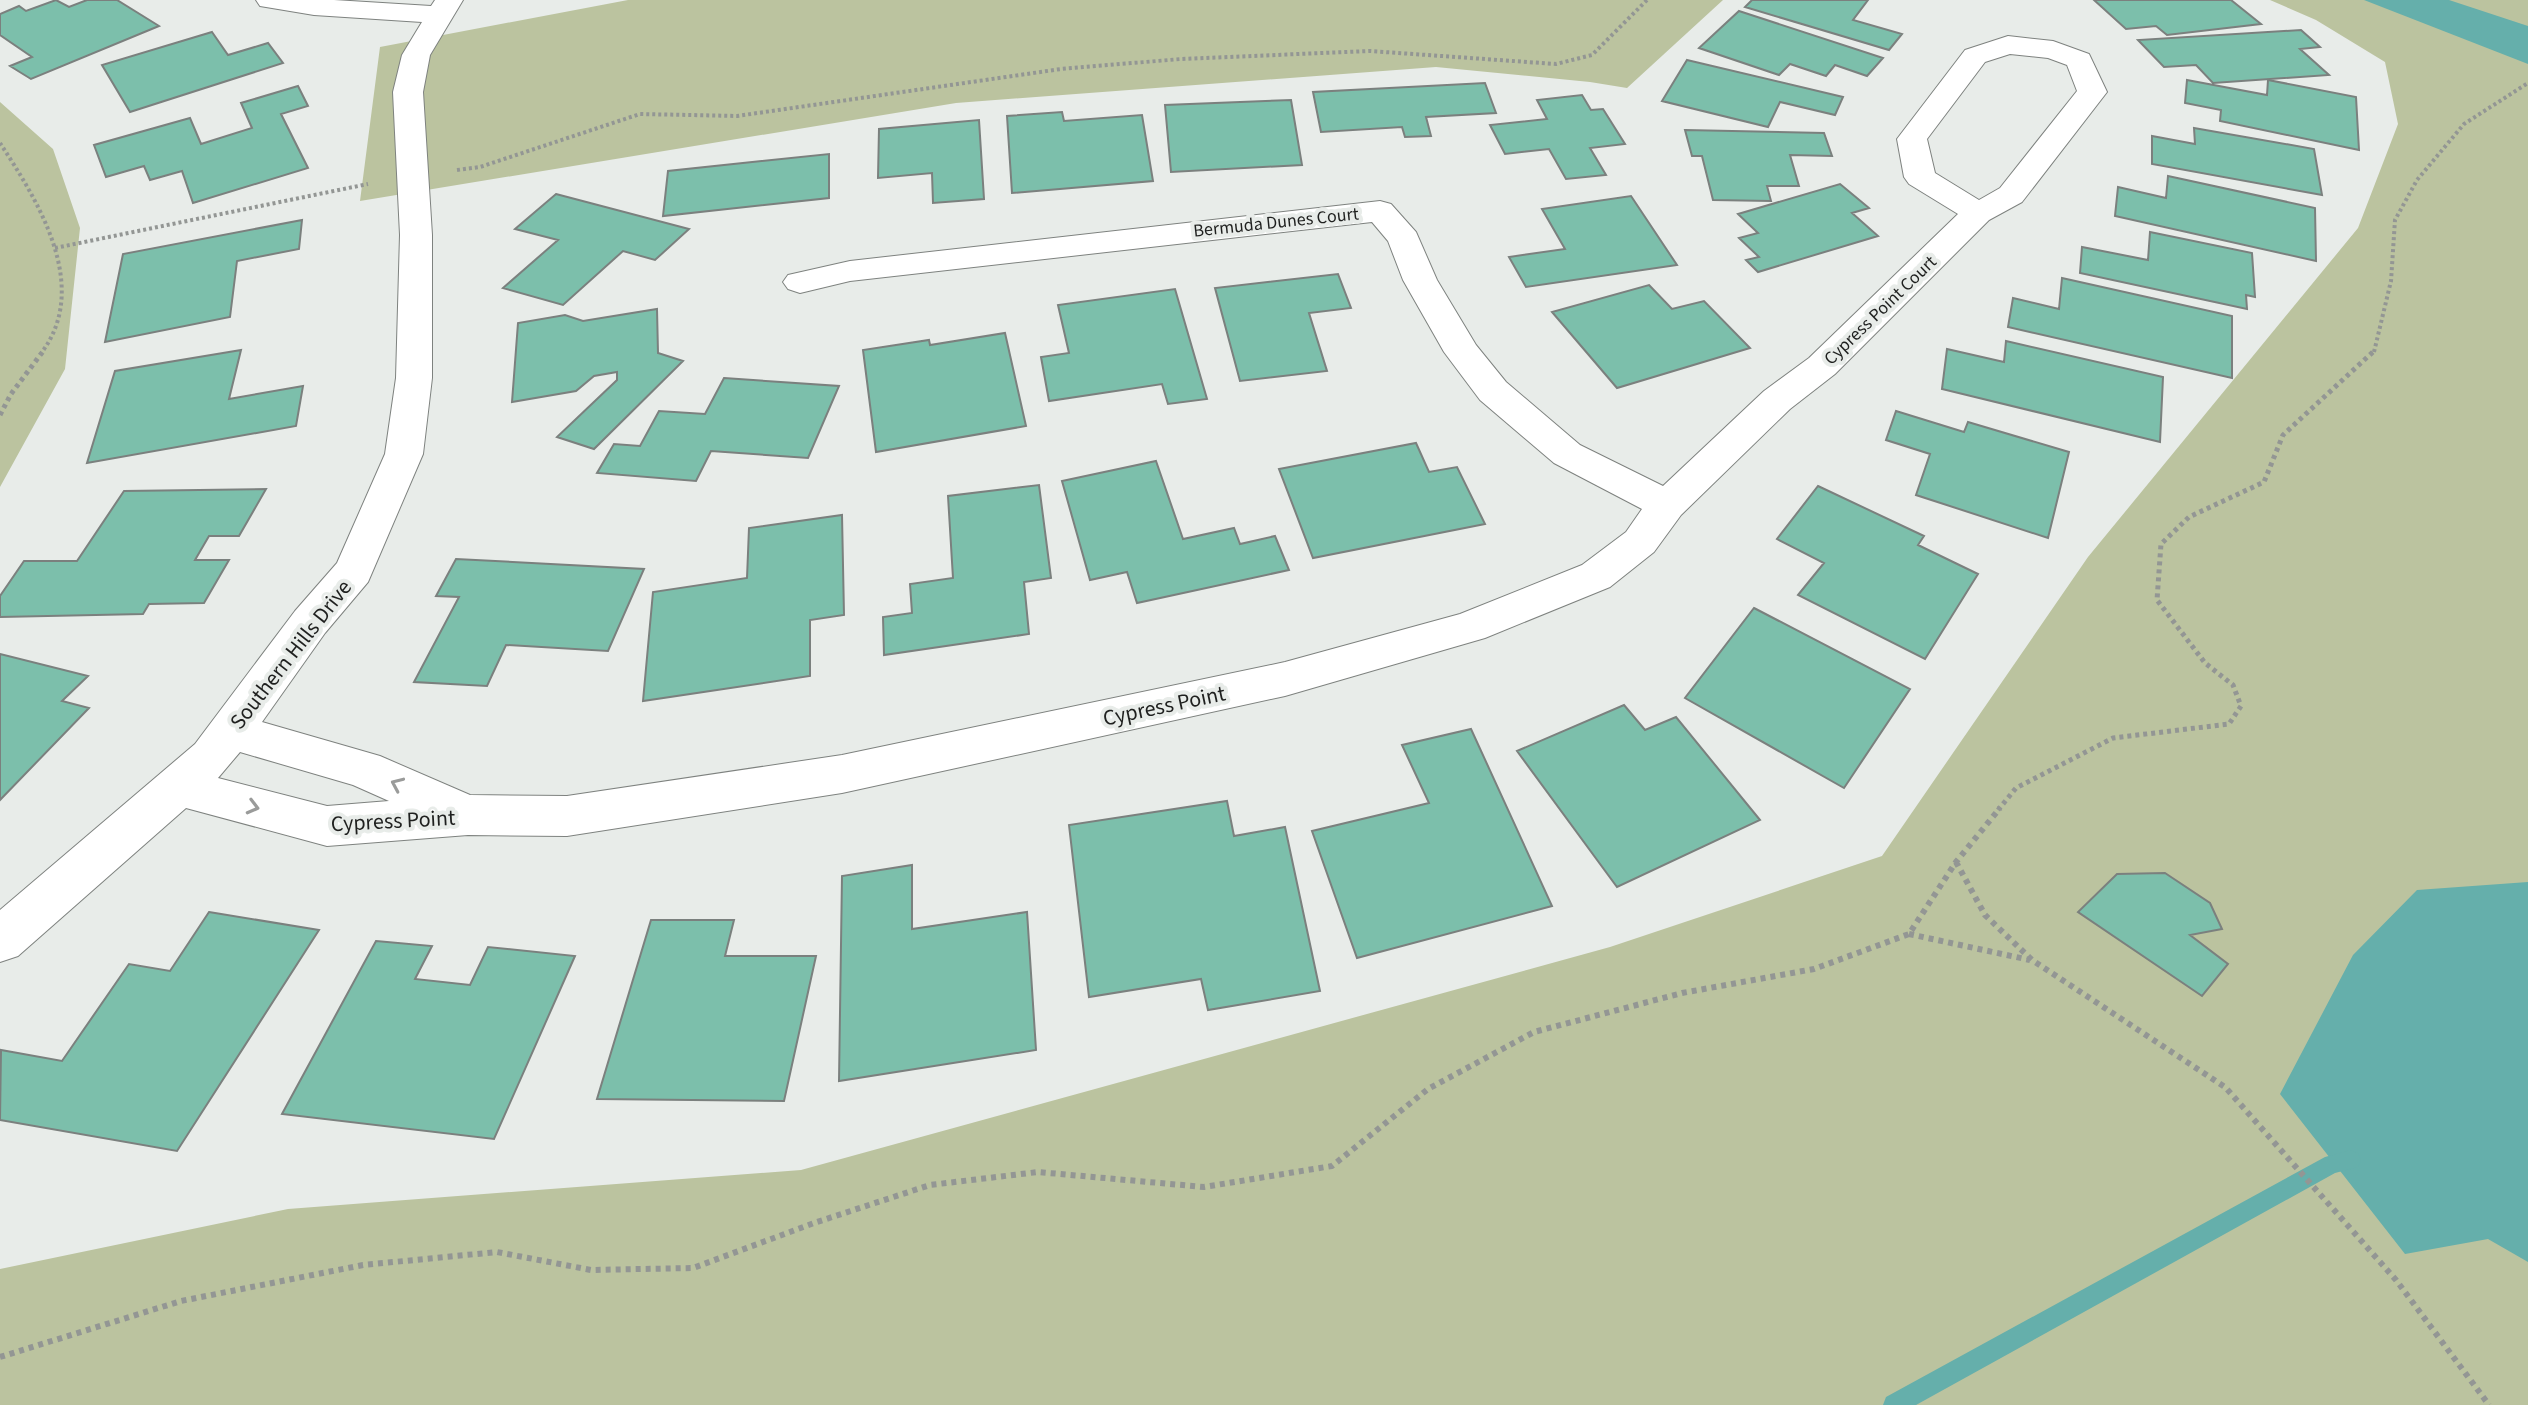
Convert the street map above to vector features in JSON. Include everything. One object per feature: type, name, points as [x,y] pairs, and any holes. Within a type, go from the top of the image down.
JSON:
[{"type":"street","points":[[270,0],[314,7],[443,7]]},
{"type":"street","name":"Southern Hills Drive","points":[[0,940],[211,757],[310,622],[354,571],[404,454],[414,362],[416,235],[408,92],[416,55],[443,7]]},
{"type":"street","name":"Cypress Point Court","points":[[1777,400],[1822,366],[1978,213],[2011,195],[2092,92],[2079,60],[2053,50],[2008,45],[1975,56],[1912,139],[1920,177],[1978,213]]},
{"type":"street","name":"Bermuda Dunes Court","points":[[800,282],[865,269],[1380,211],[1404,239],[1427,292],[1462,352],[1493,391],[1567,454],[1667,505]]},
{"type":"street","name":"Cypress Point","points":[[178,787],[327,826],[468,815],[567,816],[842,774],[1285,679],[1470,627],[1596,576],[1640,542],[1667,505],[1777,400]]},
{"type":"street","name":"Cypress Point","points":[[230,731],[364,769],[468,815]]},
{"type":"path","points":[[55,248],[305,195],[480,167],[640,114],[737,116],[1019,73],[1181,59],[1370,51],[1556,64],[1592,55],[1647,0]]},
{"type":"path","points":[[1909,934],[1956,862],[2016,788],[2113,738],[2229,724],[2241,706],[2233,685],[2205,663],[2157,600],[2161,544],[2189,517],[2264,482],[2283,435],[2375,351],[2391,281],[2395,220],[2417,180],[2464,124],[2528,83]]},
{"type":"path","points":[[0,143],[25,180],[55,248],[62,303],[53,336],[7,396],[0,415]]},
{"type":"path","points":[[1956,862],[1985,915],[2032,960],[2225,1087],[2396,1280],[2489,1405]]},
{"type":"path","points":[[0,1357],[181,1301],[363,1265],[497,1252],[591,1270],[693,1268],[814,1223],[930,1185],[1038,1172],[1204,1187],[1332,1166],[1428,1089],[1534,1032],[1682,993],[1814,969],[1909,934],[2032,960]]},
{"type":"green space","points":[[628,0],[1723,0],[1627,88],[1436,67],[956,103],[360,201],[380,47]]},
{"type":"green space","points":[[2270,0],[2528,0],[2528,1405],[0,1405],[0,1269],[288,1209],[801,1170],[1610,947],[1882,856],[2088,557],[2358,228],[2398,124],[2385,62],[2316,20]]},
{"type":"green space","points":[[0,102],[53,149],[80,228],[65,369],[0,487]]},
{"type":"water","points":[[2364,0],[2449,0],[2528,26],[2528,64]]},
{"type":"water","points":[[2528,882],[2528,1262],[2488,1239],[2405,1254],[2280,1094],[2353,955],[2417,890]]},
{"type":"building","points":[[56,0],[69,7],[87,0],[117,0],[159,26],[31,79],[10,66],[32,57],[0,35],[0,14],[19,6],[26,11]]},
{"type":"building","points":[[1752,0],[1868,0],[1853,20],[1902,34],[1889,50],[1745,7]]},
{"type":"building","points":[[2094,0],[2231,0],[2261,24],[2167,35],[2156,26],[2126,29]]},
{"type":"building","points":[[1739,11],[1883,58],[1867,76],[1835,65],[1826,76],[1790,64],[1779,75],[1699,48]]},
{"type":"building","points":[[2301,30],[2320,47],[2300,49],[2329,75],[2213,83],[2196,65],[2164,67],[2138,40]]},
{"type":"building","points":[[212,32],[228,55],[268,43],[283,63],[130,112],[102,65]]},
{"type":"building","points":[[1687,60],[1843,97],[1835,115],[1780,102],[1768,127],[1662,101]]},
{"type":"building","points":[[2187,80],[2267,95],[2268,80],[2356,97],[2359,150],[2220,121],[2221,110],[2185,103]]},
{"type":"building","points":[[1485,83],[1496,113],[1426,117],[1431,136],[1405,137],[1402,127],[1321,132],[1313,92]]},
{"type":"building","points":[[298,86],[308,106],[281,114],[308,168],[193,203],[182,171],[150,180],[144,166],[106,177],[94,145],[190,118],[201,144],[252,128],[241,103]]},
{"type":"building","points":[[1582,95],[1591,110],[1603,109],[1625,144],[1590,148],[1606,175],[1566,179],[1549,149],[1505,154],[1490,125],[1547,119],[1537,100]]},
{"type":"building","points":[[1291,100],[1302,165],[1171,172],[1165,105]]},
{"type":"building","points":[[1062,112],[1064,121],[1142,115],[1153,181],[1012,193],[1007,116]]},
{"type":"building","points":[[979,120],[984,199],[933,203],[932,173],[878,178],[879,129]]},
{"type":"building","points":[[2194,128],[2314,149],[2322,195],[2152,164],[2152,136],[2195,144]]},
{"type":"building","points":[[1685,130],[1824,133],[1832,156],[1790,155],[1799,186],[1767,186],[1771,201],[1713,200],[1702,156],[1692,156]]},
{"type":"building","points":[[829,154],[829,198],[663,216],[668,171]]},
{"type":"building","points":[[2168,176],[2315,208],[2316,261],[2115,216],[2118,187],[2166,198]]},
{"type":"building","points":[[1840,184],[1869,208],[1852,213],[1878,236],[1758,272],[1746,260],[1759,257],[1739,238],[1758,233],[1738,214]]},
{"type":"building","points":[[556,194],[689,229],[655,260],[623,251],[563,305],[503,288],[558,240],[515,229]]},
{"type":"building","points":[[1631,196],[1677,265],[1526,287],[1509,257],[1565,249],[1542,209]]},
{"type":"building","points":[[302,220],[299,249],[237,261],[230,317],[105,342],[123,254]]},
{"type":"building","points":[[2150,232],[2252,253],[2255,297],[2246,295],[2247,309],[2080,273],[2082,247],[2148,260]]},
{"type":"building","points":[[1338,274],[1351,308],[1309,313],[1327,371],[1240,381],[1215,288]]},
{"type":"building","points":[[2062,278],[2232,316],[2232,378],[2008,327],[2013,298],[2059,309]]},
{"type":"building","points":[[1649,285],[1672,309],[1704,301],[1750,348],[1617,388],[1552,312]]},
{"type":"building","points":[[1175,289],[1207,399],[1168,404],[1162,384],[1049,401],[1041,357],[1069,353],[1058,305]]},
{"type":"building","points":[[657,309],[658,353],[683,361],[594,449],[557,437],[617,380],[617,372],[594,376],[576,391],[512,402],[518,323],[565,315],[583,321]]},
{"type":"building","points":[[1005,333],[1026,426],[876,452],[863,350],[929,340],[930,345]]},
{"type":"building","points":[[2006,341],[2163,377],[2160,442],[1942,389],[1947,349],[2004,362]]},
{"type":"building","points":[[241,350],[229,399],[303,386],[296,426],[87,463],[115,371]]},
{"type":"building","points":[[724,378],[839,386],[808,458],[711,451],[696,481],[597,473],[614,444],[640,446],[659,411],[705,414]]},
{"type":"building","points":[[1896,411],[1964,432],[1968,422],[2069,452],[2048,538],[1916,495],[1930,454],[1886,440]]},
{"type":"building","points":[[1416,443],[1429,472],[1457,467],[1485,524],[1313,558],[1279,469]]},
{"type":"building","points":[[1156,461],[1183,539],[1234,528],[1240,544],[1275,536],[1289,570],[1137,603],[1127,572],[1090,580],[1062,481]]},
{"type":"building","points":[[1039,485],[1051,578],[1024,582],[1029,634],[884,655],[883,617],[912,613],[910,584],[953,578],[948,496]]},
{"type":"building","points":[[1818,486],[1924,536],[1918,545],[1978,574],[1925,659],[1798,595],[1824,563],[1777,539]]},
{"type":"building","points":[[266,489],[239,536],[209,536],[195,560],[229,560],[204,603],[149,604],[143,614],[0,617],[0,596],[24,561],[77,561],[124,491]]},
{"type":"building","points":[[842,515],[844,615],[810,620],[810,676],[643,701],[653,592],[747,578],[749,528]]},
{"type":"building","points":[[456,559],[644,569],[608,651],[506,645],[487,686],[414,682],[459,597],[436,596]]},
{"type":"building","points":[[1754,608],[1910,689],[1844,788],[1685,698]]},
{"type":"building","points":[[0,654],[88,676],[62,701],[89,708],[0,800]]},
{"type":"building","points":[[1624,705],[1645,730],[1676,717],[1760,820],[1617,887],[1517,751]]},
{"type":"building","points":[[1471,729],[1552,906],[1357,958],[1312,831],[1429,803],[1402,745]]},
{"type":"building","points":[[1227,801],[1234,836],[1285,827],[1320,991],[1208,1010],[1201,979],[1089,997],[1069,825]]},
{"type":"building","points":[[912,865],[912,929],[1027,912],[1036,1050],[839,1081],[842,876]]},
{"type":"building","points":[[2165,873],[2210,903],[2222,929],[2190,935],[2228,964],[2202,996],[2078,912],[2117,874]]},
{"type":"building","points":[[209,912],[319,930],[177,1151],[0,1120],[1,1050],[62,1061],[129,964],[170,971]]},
{"type":"building","points":[[651,920],[734,920],[725,956],[816,956],[784,1101],[597,1099]]},
{"type":"building","points":[[376,941],[432,946],[415,979],[470,985],[488,947],[575,956],[494,1139],[282,1114]]},
{"type":"waterway","points":[[1894,1405],[2332,1164],[2351,1160]]}]
